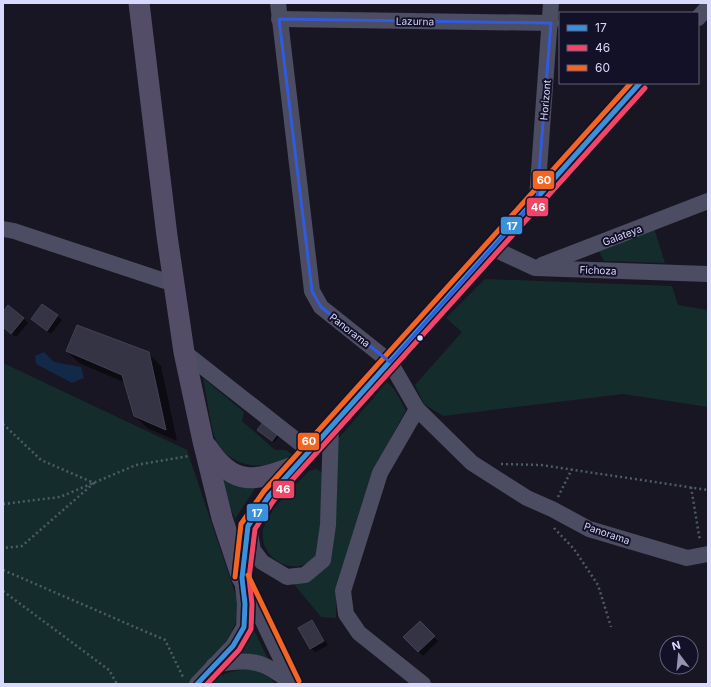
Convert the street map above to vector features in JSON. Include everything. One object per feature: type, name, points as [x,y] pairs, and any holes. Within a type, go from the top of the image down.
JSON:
[{"type":"main road","points":[[139,3],[174,284],[184,352],[205,451],[222,518],[242,578]]},
{"type":"main road","points":[[205,451],[218,464],[234,475],[250,478],[267,476],[303,458]]},
{"type":"street","name":"Panorama","points":[[278,3],[312,291],[321,308],[390,362],[417,408],[472,463],[527,498],[552,509],[589,529],[687,558],[705,554]]},
{"type":"street","name":"Horizont","points":[[537,198],[551,23],[551,3]]},
{"type":"street","points":[[699,17],[708,7]]},
{"type":"street","name":"Lazurna","points":[[280,19],[551,23]]},
{"type":"street","points":[[197,684],[233,646],[244,627],[245,604],[242,578],[248,526],[269,496],[639,84]]},
{"type":"street","name":"Galateya","points":[[535,268],[708,201]]},
{"type":"street","points":[[3,229],[14,231],[174,284]]},
{"type":"street","name":"Fichoza","points":[[492,248],[535,268],[708,274]]},
{"type":"street","points":[[184,352],[303,458]]},
{"type":"street","points":[[417,408],[380,473],[343,591],[346,614],[359,632],[424,684]]},
{"type":"street","points":[[248,526],[253,550],[262,562],[287,577],[305,575],[323,560],[328,525],[331,428]]},
{"type":"street","points":[[242,578],[293,684]]},
{"type":"street","points":[[214,665],[234,661],[254,662],[272,668],[293,684]]},
{"type":"path","points":[[3,424],[40,460],[94,483]]},
{"type":"path","points":[[3,504],[60,496],[136,466],[205,451]]},
{"type":"path","points":[[472,463],[541,465],[708,490]]},
{"type":"path","points":[[552,509],[572,469]]},
{"type":"path","points":[[3,548],[22,546],[94,483]]},
{"type":"path","points":[[691,487],[705,554]]},
{"type":"path","points":[[553,526],[574,549],[598,585],[611,627]]},
{"type":"path","points":[[3,570],[165,640],[186,684]]},
{"type":"path","points":[[3,591],[109,670],[117,684]]},
{"type":"highlighted area","points":[[279,19],[551,23],[537,198],[390,362],[321,307],[312,291]]},
{"type":"green space","points":[[654,228],[665,263],[604,261],[597,247]]},
{"type":"green space","points":[[485,279],[672,286],[678,305],[708,310],[708,407],[623,394],[443,416],[424,404],[415,385],[462,332],[446,318]]},
{"type":"green space","points":[[3,363],[187,450],[239,605],[237,617],[228,638],[214,658],[189,684],[3,684]]},
{"type":"green space","points":[[203,378],[244,412],[242,421],[275,450],[286,450],[293,455],[283,461],[260,466],[237,461],[227,455],[214,435]]},
{"type":"green space","points":[[387,382],[394,389],[406,410],[375,467],[336,594],[336,618],[321,617],[293,583],[323,567],[338,439]]},
{"type":"green space","points":[[316,469],[322,472],[323,524],[321,545],[311,561],[302,565],[293,566],[283,564],[274,559],[264,542],[263,531],[265,523],[275,507],[290,491],[309,471]]},
{"type":"green space","points":[[221,478],[258,484],[235,519],[227,500]]},
{"type":"green space","points":[[249,620],[269,661],[250,655],[231,655]]},
{"type":"green space","points":[[255,669],[271,679],[275,684],[211,684],[220,676],[231,672]]},
{"type":"water","points":[[44,352],[54,362],[81,367],[84,378],[72,383],[36,364],[35,356]]},
{"type":"building","points":[[42,304],[58,315],[47,331],[31,319]]},
{"type":"building","points":[[8,305],[24,318],[11,334],[3,327],[3,312]]},
{"type":"building","points":[[77,325],[149,352],[166,430],[134,416],[122,375],[66,351]]},
{"type":"building","points":[[264,421],[279,432],[272,441],[257,430]]},
{"type":"building","points":[[312,620],[324,641],[310,649],[298,628]]},
{"type":"building","points":[[420,621],[435,636],[418,652],[403,637]]},
{"type":"transit line","name":"60","points":[[235,577],[241,524],[264,491],[630,84]]},
{"type":"transit line","name":"17","points":[[197,684],[233,646],[244,627],[245,604],[242,578],[248,526],[269,496],[639,84]]},
{"type":"transit line","name":"46","points":[[207,684],[239,650],[251,629],[252,604],[249,578],[255,529],[274,500],[645,88]]},
{"type":"transit line","name":"60","points":[[248,575],[299,681]]}]
